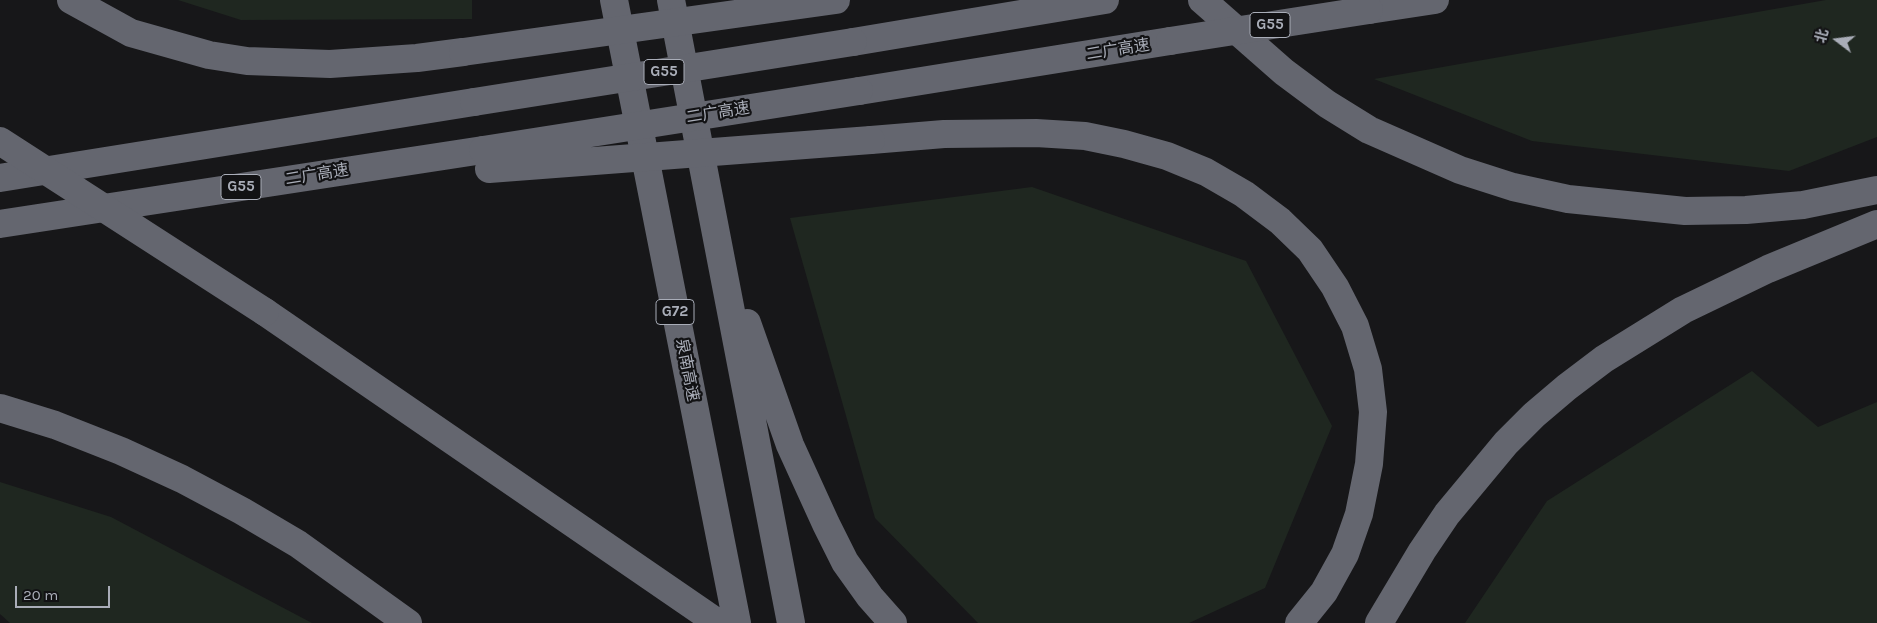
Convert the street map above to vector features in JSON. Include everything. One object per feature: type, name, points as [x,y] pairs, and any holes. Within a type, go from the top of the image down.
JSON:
[{"type":"highway","points":[[71,0],[130,32],[209,55],[246,61],[330,64],[417,58],[836,0]]},
{"type":"highway","name":"泉南高速","points":[[614,0],[737,623]]},
{"type":"highway","points":[[671,0],[791,623]]},
{"type":"highway","name":"G55","points":[[0,178],[1105,0]]},
{"type":"highway","points":[[1202,0],[1284,72],[1327,104],[1369,130],[1437,160],[1513,187],[1577,200],[1685,211],[1746,210],[1803,205],[1877,190]]},
{"type":"highway","name":"二广高速","points":[[0,224],[375,166],[486,160],[859,91],[1435,0]]},
{"type":"highway","points":[[486,160],[871,140],[944,134],[1036,133],[1085,136],[1124,144],[1167,156],[1206,172],[1244,194],[1280,221],[1310,250],[1335,287],[1355,326],[1368,369],[1373,412],[1369,464],[1360,514],[1344,554],[1324,592],[1299,623]]},
{"type":"highway","points":[[0,142],[265,312],[718,623]]},
{"type":"highway","points":[[1379,623],[1422,551],[1447,514],[1506,443],[1534,415],[1567,387],[1604,359],[1683,310],[1768,270],[1877,224]]},
{"type":"highway","points":[[716,238],[790,445],[807,485],[845,562],[870,597],[892,623]]},
{"type":"highway","points":[[0,408],[121,451],[182,479],[298,544],[408,623]]},
{"type":"shaded area","points":[[178,0],[472,0],[472,19],[241,20]]},
{"type":"shaded area","points":[[1826,0],[1877,0],[1877,137],[1789,171],[1532,141],[1374,79]]},
{"type":"shaded area","points":[[1032,187],[1246,261],[1332,426],[1265,588],[1189,623],[978,623],[875,518],[790,218]]},
{"type":"shaded area","points":[[1752,371],[1818,427],[1877,402],[1877,623],[1465,623],[1547,501]]},
{"type":"shaded area","points":[[0,482],[111,517],[312,623],[10,623],[0,614]]}]
